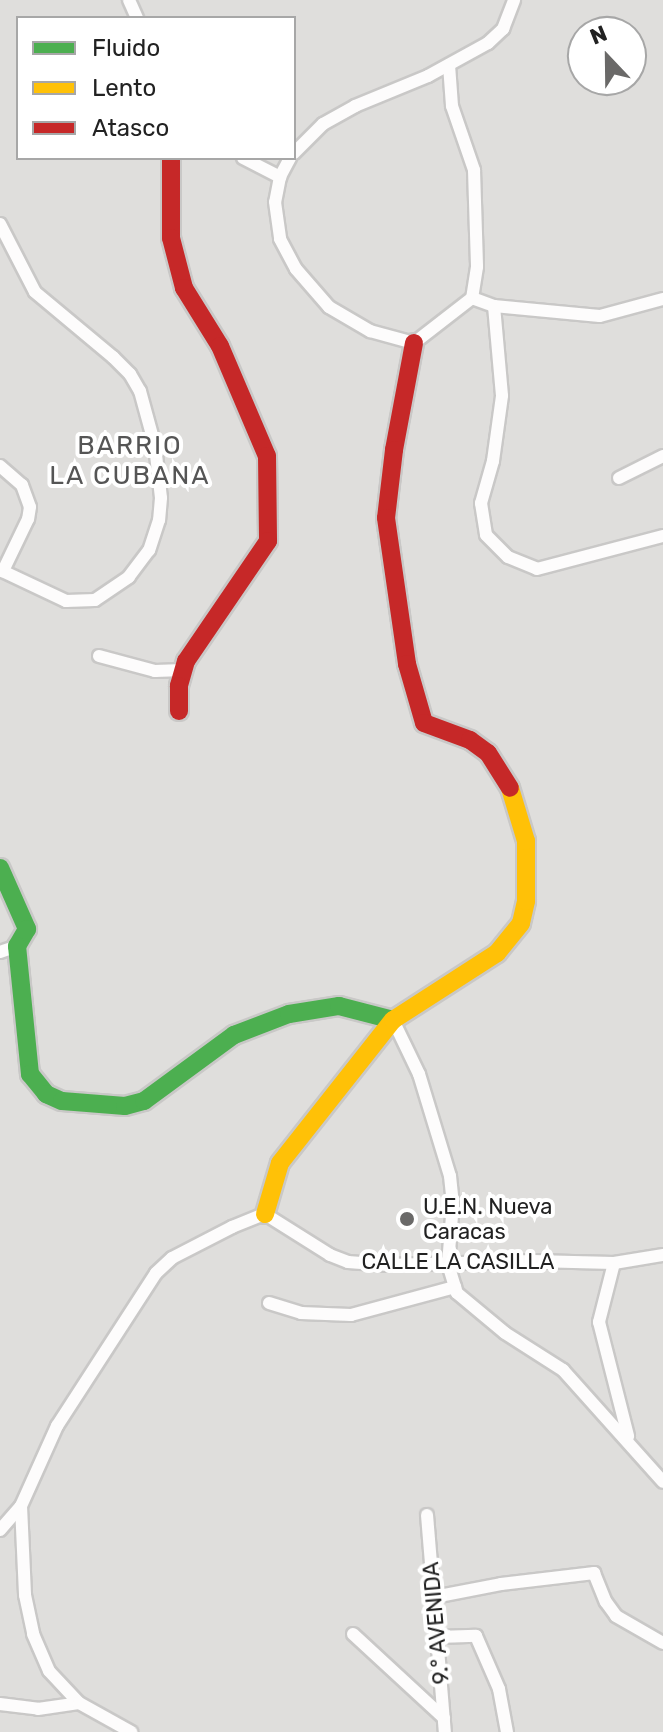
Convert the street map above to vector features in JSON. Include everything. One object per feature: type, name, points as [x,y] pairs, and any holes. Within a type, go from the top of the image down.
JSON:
[{"type":"street","points":[[296,151],[309,135],[345,112],[449,65],[488,43],[503,29],[514,0]]},
{"type":"street","points":[[0,1530],[21,1506],[57,1426],[156,1273],[195,1244],[265,1214],[280,1163],[393,1020],[497,953],[521,923],[526,901],[527,865],[521,818],[508,781],[488,753],[470,740],[424,723],[407,664],[386,518],[394,450],[414,343],[428,328],[472,298],[477,267],[474,170],[452,106],[449,65]]},
{"type":"street","points":[[171,160],[171,238],[184,288],[220,346],[267,456],[268,541],[214,616],[183,670],[179,711]]},
{"type":"street","points":[[247,160],[280,177]]},
{"type":"street","points":[[289,160],[280,177],[275,220],[280,239],[310,288],[351,323],[414,343]]},
{"type":"street","points":[[0,224],[35,292],[113,357],[135,382],[152,432],[161,498],[159,520],[149,550],[129,577],[95,600],[66,601],[2,570],[28,519],[30,507],[22,485],[0,466]]},
{"type":"street","points":[[472,298],[494,306],[600,316],[663,299]]},
{"type":"street","points":[[494,306],[502,396],[493,461],[481,503],[486,535],[495,547],[520,565],[537,569],[663,536]]},
{"type":"street","points":[[619,478],[663,456]]},
{"type":"street","points":[[99,656],[155,671],[183,670]]},
{"type":"street","points":[[0,868],[27,929],[9,949],[30,1074],[46,1094],[62,1101],[125,1106],[144,1101],[234,1035],[289,1014],[339,1006],[373,1012],[393,1020],[419,1074],[450,1176],[453,1204],[448,1264],[455,1287],[466,1304],[563,1370],[663,1482]]},
{"type":"street","name":"CALLE LA CASILLA","points":[[265,1214],[311,1245],[348,1262],[614,1263],[663,1255]]},
{"type":"street","points":[[614,1263],[599,1322],[630,1443]]},
{"type":"street","points":[[269,1303],[301,1313],[351,1315],[455,1287]]},
{"type":"street","points":[[21,1506],[25,1595],[33,1634],[49,1671],[79,1703],[131,1732]]},
{"type":"street","name":"9.° AVENIDA","points":[[427,1515],[445,1732]]},
{"type":"street","points":[[434,1597],[501,1584],[594,1573],[616,1616],[663,1643]]},
{"type":"street","points":[[353,1634],[444,1718]]},
{"type":"street","points":[[438,1637],[476,1636],[499,1689],[507,1732]]},
{"type":"street","points":[[0,1704],[38,1709],[79,1703]]},
{"type":"shaded area","points":[[0,0],[663,0],[663,1732],[0,1732]]},
{"type":"traffic: fast","points":[[0,868],[27,929],[17,946],[30,1074],[46,1094],[62,1101],[125,1106],[144,1101],[234,1035],[289,1014],[339,1006],[393,1020]]},
{"type":"traffic: slow","points":[[265,1214],[280,1163],[393,1020],[497,953],[521,923],[526,901],[526,841],[510,788]]},
{"type":"traffic: jam","points":[[171,160],[171,238],[184,288],[220,346],[267,456],[268,541],[186,661],[179,686],[179,711]]},
{"type":"traffic: jam","points":[[414,343],[394,450],[386,518],[407,664],[424,723],[470,740],[488,753],[510,788]]},
{"type":"place","name":"U.E.N. Nueva Caracas","points":[[407,1219]]},
{"type":"district","name":"BARRIO LA CUBANA","points":[[130,461]]}]
